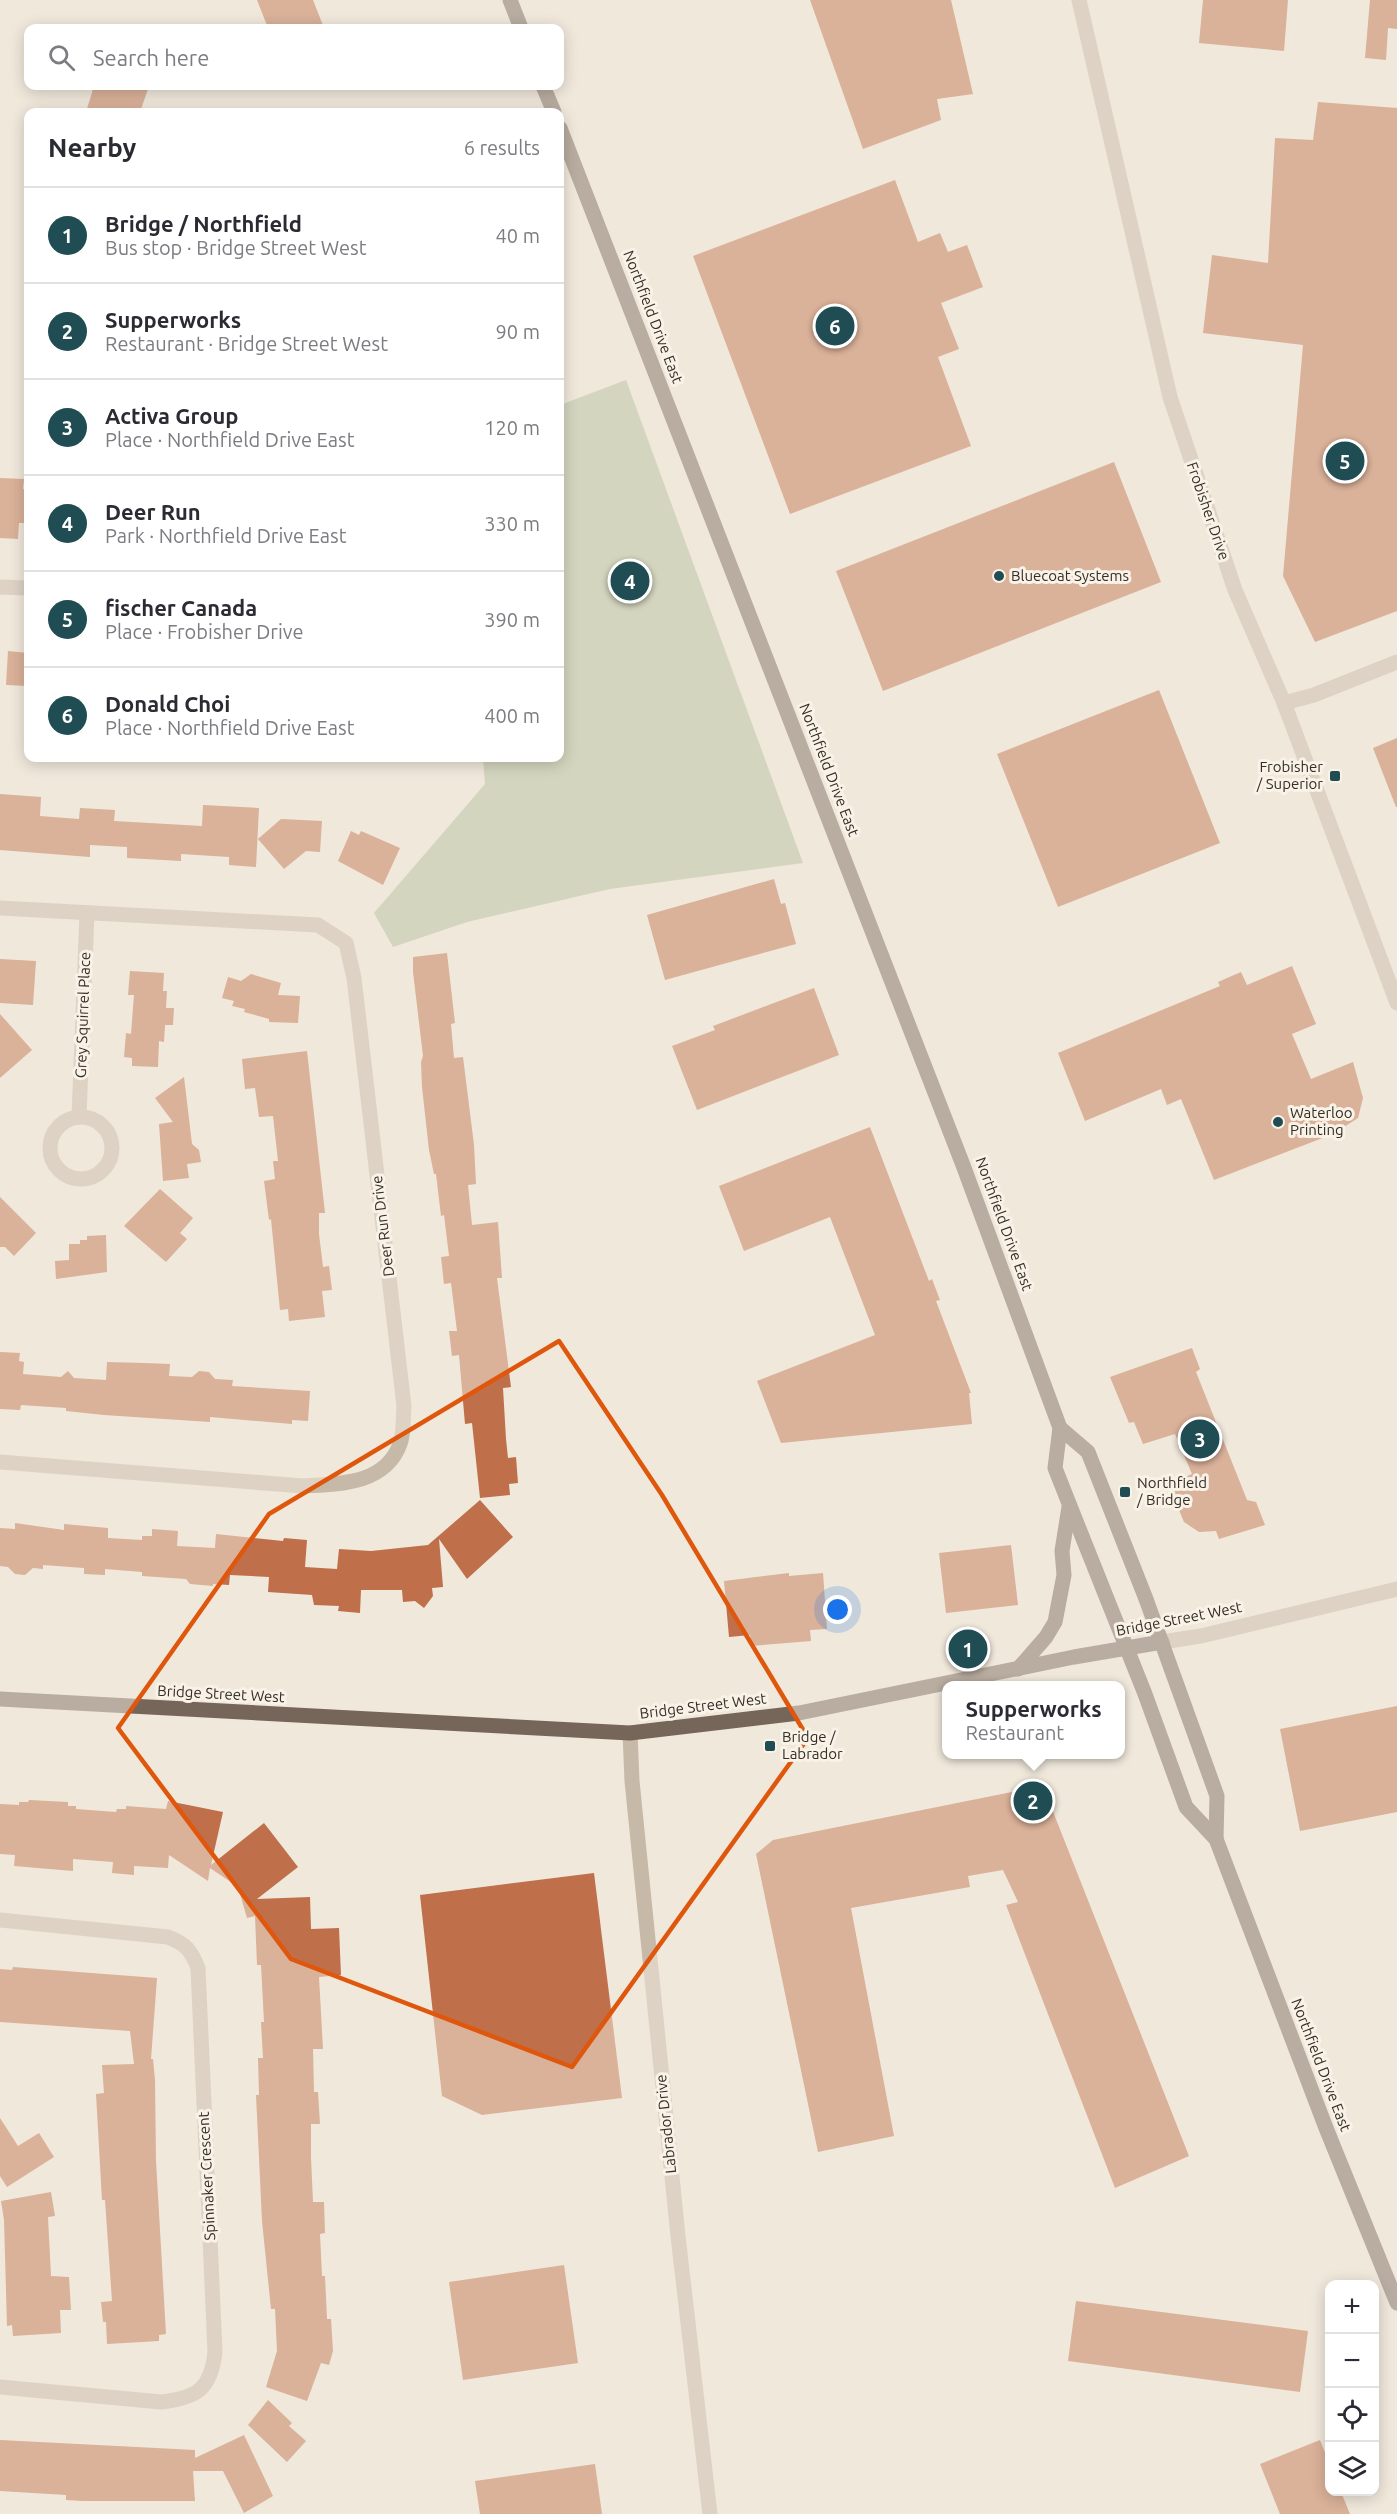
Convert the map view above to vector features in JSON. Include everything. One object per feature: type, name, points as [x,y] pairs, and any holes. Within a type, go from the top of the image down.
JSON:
[{"type":"main road","points":[[510,0],[519,24]]},
{"type":"main road","points":[[545,90],[552,108]]},
{"type":"main road","name":"Northfield Drive East","points":[[564,138],[959,1155],[1060,1428],[1055,1468],[1186,1807],[1216,1839]]},
{"type":"main road","name":"Northfield Drive East","points":[[1060,1428],[1088,1452],[1162,1642],[1217,1796],[1216,1839],[1326,2128],[1397,2303]]},
{"type":"main road","points":[[1018,1669],[1046,1637],[1055,1622],[1064,1575],[1062,1551],[1070,1506]]},
{"type":"main road","name":"Bridge Street West","points":[[958,1681],[1162,1642]]},
{"type":"main road","name":"Bridge Street West","points":[[0,1699],[630,1733],[799,1713],[942,1684]]},
{"type":"street","name":"Frobisher Drive","points":[[1079,0],[1170,397],[1236,590],[1284,703],[1397,1003]]},
{"type":"street","points":[[0,587],[24,588]]},
{"type":"street","points":[[1284,703],[1314,695],[1397,662]]},
{"type":"street","name":"Deer Run Drive","points":[[0,908],[318,925],[346,943],[354,978],[404,1407],[400,1444],[382,1471],[348,1484],[303,1486],[0,1462]]},
{"type":"street","name":"Grey Squirrel Place","points":[[79,1117],[87,913]]},
{"type":"street","points":[[79,1117],[93,1119],[102,1125],[112,1144],[108,1165],[95,1176],[85,1179],[67,1176],[58,1170],[51,1156],[50,1145],[59,1126],[79,1117]]},
{"type":"street","name":"Bridge Street West","points":[[1162,1642],[1202,1636],[1397,1589]]},
{"type":"street","name":"Labrador Drive","points":[[630,1733],[632,1781],[678,2236],[710,2514]]},
{"type":"street","name":"Spinnaker Crescent","points":[[0,1920],[168,1937],[186,1944],[193,1955],[198,1968],[215,2352],[213,2373],[198,2393],[178,2400],[161,2402],[0,2387]]},
{"type":"highlighted area","points":[[559,1341],[662,1495],[808,1738],[572,2067],[291,1959],[118,1728],[269,1514]]},
{"type":"green space","points":[[626,380],[803,863],[610,889],[467,922],[393,947],[374,913],[485,784],[483,762],[564,762],[564,403]]},
{"type":"building","points":[[257,0],[313,0],[322,24],[266,24]]},
{"type":"building","points":[[810,0],[951,0],[973,94],[937,99],[941,120],[863,149]]},
{"type":"building","points":[[1203,0],[1288,0],[1284,51],[1199,43]]},
{"type":"building","points":[[1370,0],[1397,0],[1397,29],[1388,28],[1386,60],[1365,58]]},
{"type":"building","points":[[93,90],[148,90],[141,108],[87,108]]},
{"type":"building","points":[[1318,102],[1397,108],[1397,611],[1315,642],[1283,576],[1303,345],[1203,333],[1212,255],[1268,263],[1275,138],[1313,140]]},
{"type":"building","points":[[895,180],[918,242],[940,233],[948,252],[967,245],[983,287],[941,303],[959,349],[938,357],[971,446],[790,514],[693,256]]},
{"type":"building","name":"Bluecoat Systems","points":[[1114,462],[1161,582],[883,691],[836,571]]},
{"type":"building","points":[[0,478],[24,479],[24,523],[19,523],[18,539],[0,538]]},
{"type":"building","points":[[8,651],[24,653],[24,686],[6,685]]},
{"type":"building","points":[[1159,690],[1220,843],[1058,907],[997,754]]},
{"type":"building","points":[[1397,738],[1397,807],[1396,807],[1373,748]]},
{"type":"building","points":[[0,794],[41,797],[40,816],[79,819],[80,808],[115,810],[114,821],[202,826],[203,805],[259,808],[256,867],[229,865],[229,857],[181,854],[181,861],[127,858],[127,847],[90,845],[90,857],[0,850]]},
{"type":"building","points":[[281,819],[322,821],[320,852],[306,851],[284,869],[258,839]]},
{"type":"building","points":[[351,831],[359,835],[361,831],[400,848],[383,885],[338,861]]},
{"type":"building","points":[[774,879],[781,904],[785,903],[796,944],[665,980],[647,915]]},
{"type":"building","points":[[447,953],[455,1023],[451,1024],[454,1058],[463,1057],[474,1145],[476,1184],[468,1185],[472,1225],[498,1222],[502,1278],[497,1278],[511,1387],[503,1388],[506,1439],[508,1458],[516,1457],[518,1483],[509,1484],[510,1495],[480,1498],[472,1423],[465,1424],[459,1355],[452,1356],[449,1331],[457,1331],[451,1283],[444,1284],[441,1257],[449,1256],[444,1215],[441,1216],[436,1174],[434,1174],[429,1150],[422,1087],[421,1062],[423,1056],[413,972],[413,957]]},
{"type":"building","points":[[0,959],[36,961],[33,1005],[0,1003]]},
{"type":"building","points":[[1292,966],[1316,1024],[1292,1034],[1311,1079],[1353,1062],[1363,1098],[1358,1118],[1333,1134],[1214,1180],[1181,1099],[1167,1105],[1161,1089],[1085,1121],[1058,1053],[1220,986],[1218,982],[1241,972],[1247,985]]},
{"type":"building","points":[[130,971],[164,973],[163,991],[167,991],[166,1008],[174,1008],[173,1025],[165,1025],[164,1042],[159,1041],[158,1067],[132,1066],[132,1058],[124,1057],[126,1033],[131,1034],[134,995],[128,995]]},
{"type":"building","points":[[251,974],[281,983],[278,995],[300,996],[298,1023],[269,1022],[269,1019],[232,1006],[234,1001],[222,998],[228,977],[241,981]]},
{"type":"building","points":[[814,988],[839,1055],[697,1110],[672,1046],[715,1030],[713,1026]]},
{"type":"building","points":[[0,1014],[32,1050],[0,1078]]},
{"type":"building","points":[[307,1051],[325,1213],[319,1213],[319,1234],[323,1267],[329,1266],[332,1290],[322,1291],[325,1317],[289,1321],[288,1309],[280,1310],[271,1219],[269,1220],[264,1181],[275,1179],[273,1161],[278,1161],[273,1116],[259,1117],[255,1088],[245,1089],[242,1059]]},
{"type":"building","points":[[184,1077],[192,1144],[199,1150],[201,1162],[187,1164],[189,1178],[163,1181],[159,1124],[173,1122],[155,1098]]},
{"type":"building","points":[[870,1127],[929,1281],[932,1279],[940,1300],[936,1301],[971,1393],[969,1393],[972,1424],[781,1443],[757,1381],[875,1335],[830,1217],[744,1251],[719,1186]]},
{"type":"building","points":[[160,1189],[193,1218],[180,1233],[187,1239],[166,1262],[124,1226]]},
{"type":"building","points":[[0,1197],[36,1233],[14,1256],[5,1247],[0,1247]]},
{"type":"building","points":[[106,1235],[107,1272],[56,1279],[55,1261],[69,1260],[69,1244],[80,1244],[80,1240],[87,1240],[87,1236]]},
{"type":"building","points":[[1192,1348],[1200,1369],[1196,1372],[1247,1500],[1256,1502],[1265,1525],[1219,1539],[1216,1531],[1199,1532],[1184,1522],[1168,1484],[1192,1474],[1175,1434],[1143,1444],[1134,1422],[1129,1423],[1110,1377]]},
{"type":"building","points":[[0,1352],[20,1353],[19,1361],[24,1362],[23,1374],[61,1377],[68,1371],[74,1378],[106,1380],[107,1362],[170,1364],[169,1376],[192,1377],[199,1371],[209,1372],[215,1379],[233,1380],[232,1386],[310,1391],[308,1421],[292,1420],[292,1424],[210,1417],[210,1422],[104,1415],[66,1411],[66,1408],[21,1405],[20,1410],[0,1409]]},
{"type":"building","points":[[480,1500],[513,1537],[467,1579],[439,1539],[443,1587],[432,1588],[433,1596],[424,1608],[415,1601],[403,1602],[402,1590],[361,1590],[360,1613],[338,1611],[339,1606],[314,1605],[312,1595],[268,1592],[269,1577],[230,1575],[229,1585],[213,1584],[213,1586],[190,1584],[186,1579],[142,1576],[142,1572],[105,1569],[105,1575],[84,1574],[84,1568],[43,1565],[43,1569],[33,1568],[25,1575],[15,1574],[8,1567],[0,1566],[0,1528],[15,1529],[15,1523],[64,1530],[64,1524],[108,1528],[108,1538],[142,1540],[142,1536],[152,1536],[152,1529],[178,1531],[177,1546],[215,1548],[216,1534],[283,1541],[284,1538],[307,1540],[305,1567],[337,1569],[339,1549],[371,1551],[428,1545]]},
{"type":"building","points":[[1011,1545],[1018,1605],[946,1613],[939,1553]]},
{"type":"building","points":[[789,1573],[789,1576],[823,1573],[827,1629],[810,1630],[811,1641],[751,1646],[750,1635],[729,1637],[724,1581]]},
{"type":"building","points":[[1397,1706],[1397,1812],[1300,1831],[1280,1729]]},
{"type":"building","points":[[1032,1788],[1048,1799],[1189,2156],[1115,2188],[1006,1905],[1018,1902],[1003,1870],[968,1876],[970,1887],[851,1908],[894,2136],[818,2152],[756,1854],[773,1840]]},
{"type":"building","points":[[29,1800],[68,1802],[68,1806],[76,1806],[76,1809],[116,1812],[117,1809],[126,1809],[126,1806],[166,1809],[168,1801],[223,1812],[211,1865],[264,1823],[298,1867],[257,1899],[310,1897],[311,1929],[339,1928],[341,1975],[319,1977],[323,2049],[313,2049],[314,2092],[318,2092],[320,2124],[311,2124],[313,2202],[324,2202],[325,2233],[320,2234],[322,2276],[325,2276],[327,2319],[331,2319],[333,2351],[329,2365],[321,2363],[307,2401],[266,2387],[277,2351],[275,2309],[271,2309],[262,2221],[256,2095],[259,2095],[258,2058],[263,2058],[261,2022],[264,2022],[261,1965],[257,1965],[255,1916],[247,1918],[238,1887],[210,1868],[208,1881],[169,1855],[168,1868],[134,1866],[134,1875],[112,1873],[113,1862],[73,1859],[73,1871],[14,1866],[15,1855],[0,1854],[0,1804],[19,1805],[19,1802]]},
{"type":"building","points":[[594,1873],[622,2098],[482,2115],[442,2096],[420,1895]]},
{"type":"building","points":[[13,1967],[157,1978],[151,2059],[153,2059],[155,2080],[156,2161],[166,2334],[159,2335],[159,2341],[107,2344],[106,2322],[103,2322],[101,2302],[112,2301],[105,2200],[102,2200],[96,2094],[104,2093],[102,2065],[134,2064],[130,2031],[0,2022],[0,1969],[12,1970]]},
{"type":"building","points":[[0,2118],[18,2146],[39,2133],[54,2157],[7,2187],[0,2176]]},
{"type":"building","points":[[51,2192],[55,2216],[48,2217],[51,2276],[69,2277],[71,2310],[60,2310],[61,2333],[13,2336],[12,2325],[7,2326],[4,2220],[1,2201]]},
{"type":"building","points":[[564,2265],[578,2363],[463,2380],[449,2282]]},
{"type":"building","points":[[1076,2301],[1308,2331],[1300,2392],[1068,2361]]},
{"type":"building","points":[[268,2400],[292,2423],[289,2426],[306,2441],[287,2462],[248,2425]]},
{"type":"building","points":[[244,2435],[273,2496],[244,2513],[223,2471],[193,2471],[195,2501],[83,2501],[66,2500],[66,2495],[0,2491],[0,2440],[195,2450],[195,2458]]},
{"type":"building","points":[[1320,2440],[1325,2453],[1325,2496],[1343,2496],[1350,2514],[1280,2514],[1260,2464]]},
{"type":"building","points":[[595,2464],[602,2514],[480,2514],[475,2481]]},
{"type":"place","name":"Donald Choi","points":[[835,326]]},
{"type":"place","name":"fischer Canada","points":[[1345,461]]},
{"type":"place","name":"Bluecoat Systems","points":[[999,576]]},
{"type":"place","name":"Deer Run","points":[[630,581]]},
{"type":"place","name":"Frobisher / Superior","points":[[1335,776]]},
{"type":"place","name":"Waterloo Printing","points":[[1278,1122]]},
{"type":"place","name":"Activa Group","points":[[1200,1439]]},
{"type":"place","name":"Northfield / Bridge","points":[[1125,1492]]},
{"type":"place","name":"Bridge / Northfield","points":[[968,1649]]},
{"type":"place","name":"Bridge / Labrador","points":[[770,1746]]},
{"type":"place","name":"Supperworks","points":[[1033,1801]]}]
